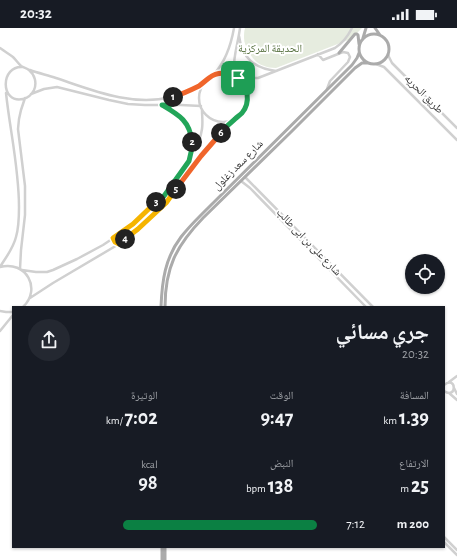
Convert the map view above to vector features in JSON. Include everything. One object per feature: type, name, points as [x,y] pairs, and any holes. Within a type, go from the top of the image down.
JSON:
[{"type":"main road","points":[[359,46],[365,34],[366,28]]},
{"type":"main road","points":[[340,53],[355,34],[357,34],[359,53],[362,58],[368,63],[376,64],[384,61],[389,50],[387,42],[375,28]]},
{"type":"main road","points":[[362,39],[366,36],[374,34],[382,36]]},
{"type":"main road","name":"شارع سعد زغلول","points":[[165,306],[167,278],[171,264],[179,247],[190,232],[291,132],[353,66],[359,53]]},
{"type":"main road","name":"شارع سعد زغلول","points":[[161,306],[164,273],[171,254],[181,237],[202,214],[327,90],[353,66],[368,63]]},
{"type":"main road","points":[[288,129],[291,132]]},
{"type":"main road","points":[[162,548],[162,560]]},
{"type":"main road","points":[[165,548],[165,560]]},
{"type":"street","points":[[0,48],[14,58],[23,67],[93,91],[118,97],[143,100],[172,99],[205,82],[212,76],[228,52],[234,28]]},
{"type":"street","points":[[24,306],[30,298],[119,243],[138,229],[167,200],[210,146],[239,116],[244,109],[248,97],[246,88],[235,76],[233,68],[240,28]]},
{"type":"street","points":[[212,76],[223,73],[254,78],[262,76],[338,46],[345,40],[352,28]]},
{"type":"street","points":[[239,36],[241,47],[250,61],[260,68],[276,71]]},
{"type":"street","points":[[318,54],[323,60],[343,52],[347,52],[350,55],[348,62],[330,80],[327,90]]},
{"type":"street","name":"طريق الحريه","points":[[388,54],[394,65],[457,128]]},
{"type":"street","name":"طريق الحريه","points":[[376,64],[389,68],[456,139]]},
{"type":"street","points":[[389,68],[394,65]]},
{"type":"street","points":[[23,67],[13,68],[6,74],[3,88],[12,98],[25,98],[44,89],[57,87],[120,102],[144,105],[188,105],[201,107],[208,116],[216,121],[226,122],[235,119]]},
{"type":"street","points":[[30,70],[36,82],[31,94]]},
{"type":"street","points":[[0,267],[12,266],[36,272],[47,272],[53,270],[77,259],[117,236],[164,196],[189,161],[201,135],[203,122],[199,97],[205,82]]},
{"type":"street","points":[[0,267],[13,246],[19,220],[19,188],[15,149],[8,116],[6,93]]},
{"type":"street","points":[[25,98],[21,110],[18,129],[25,186],[21,269],[30,280],[32,286],[30,298]]},
{"type":"street","points":[[171,105],[172,99]]},
{"type":"street","points":[[162,105],[175,112],[186,123],[192,141],[189,161]]},
{"type":"street","name":"شارع على بن ابى طالب","points":[[246,177],[372,306]]},
{"type":"street","name":"شارع على بن ابى طالب","points":[[242,181],[365,306]]},
{"type":"street","points":[[250,188],[253,185]]},
{"type":"street","points":[[164,196],[167,200]]},
{"type":"street","points":[[160,199],[161,202],[164,203]]},
{"type":"street","points":[[117,236],[120,238],[119,243]]},
{"type":"street","points":[[113,238],[115,242],[119,243]]},
{"type":"street","points":[[0,311],[12,312]]},
{"type":"street","points":[[0,331],[12,316]]},
{"type":"street","points":[[447,382],[456,379]]},
{"type":"street","points":[[446,393],[452,392],[456,379]]},
{"type":"street","points":[[447,382],[452,384],[457,394]]},
{"type":"street","points":[[446,393],[457,399]]},
{"type":"street","points":[[445,537],[457,550]]},
{"type":"street","points":[[445,543],[457,555]]},
{"type":"green space","name":"الحديقة المركزية","points":[[245,28],[362,28],[348,40],[276,68],[259,64],[250,55],[244,40]]},
{"type":"route","points":[[223,73],[238,78],[246,88],[248,97],[246,106],[242,113],[218,136],[166,202],[138,229],[119,244],[115,242],[113,238],[133,224],[161,197],[164,196],[189,161],[192,141],[186,123],[175,112],[162,105],[171,105],[173,100],[170,98],[189,91],[215,75],[223,73]]}]
